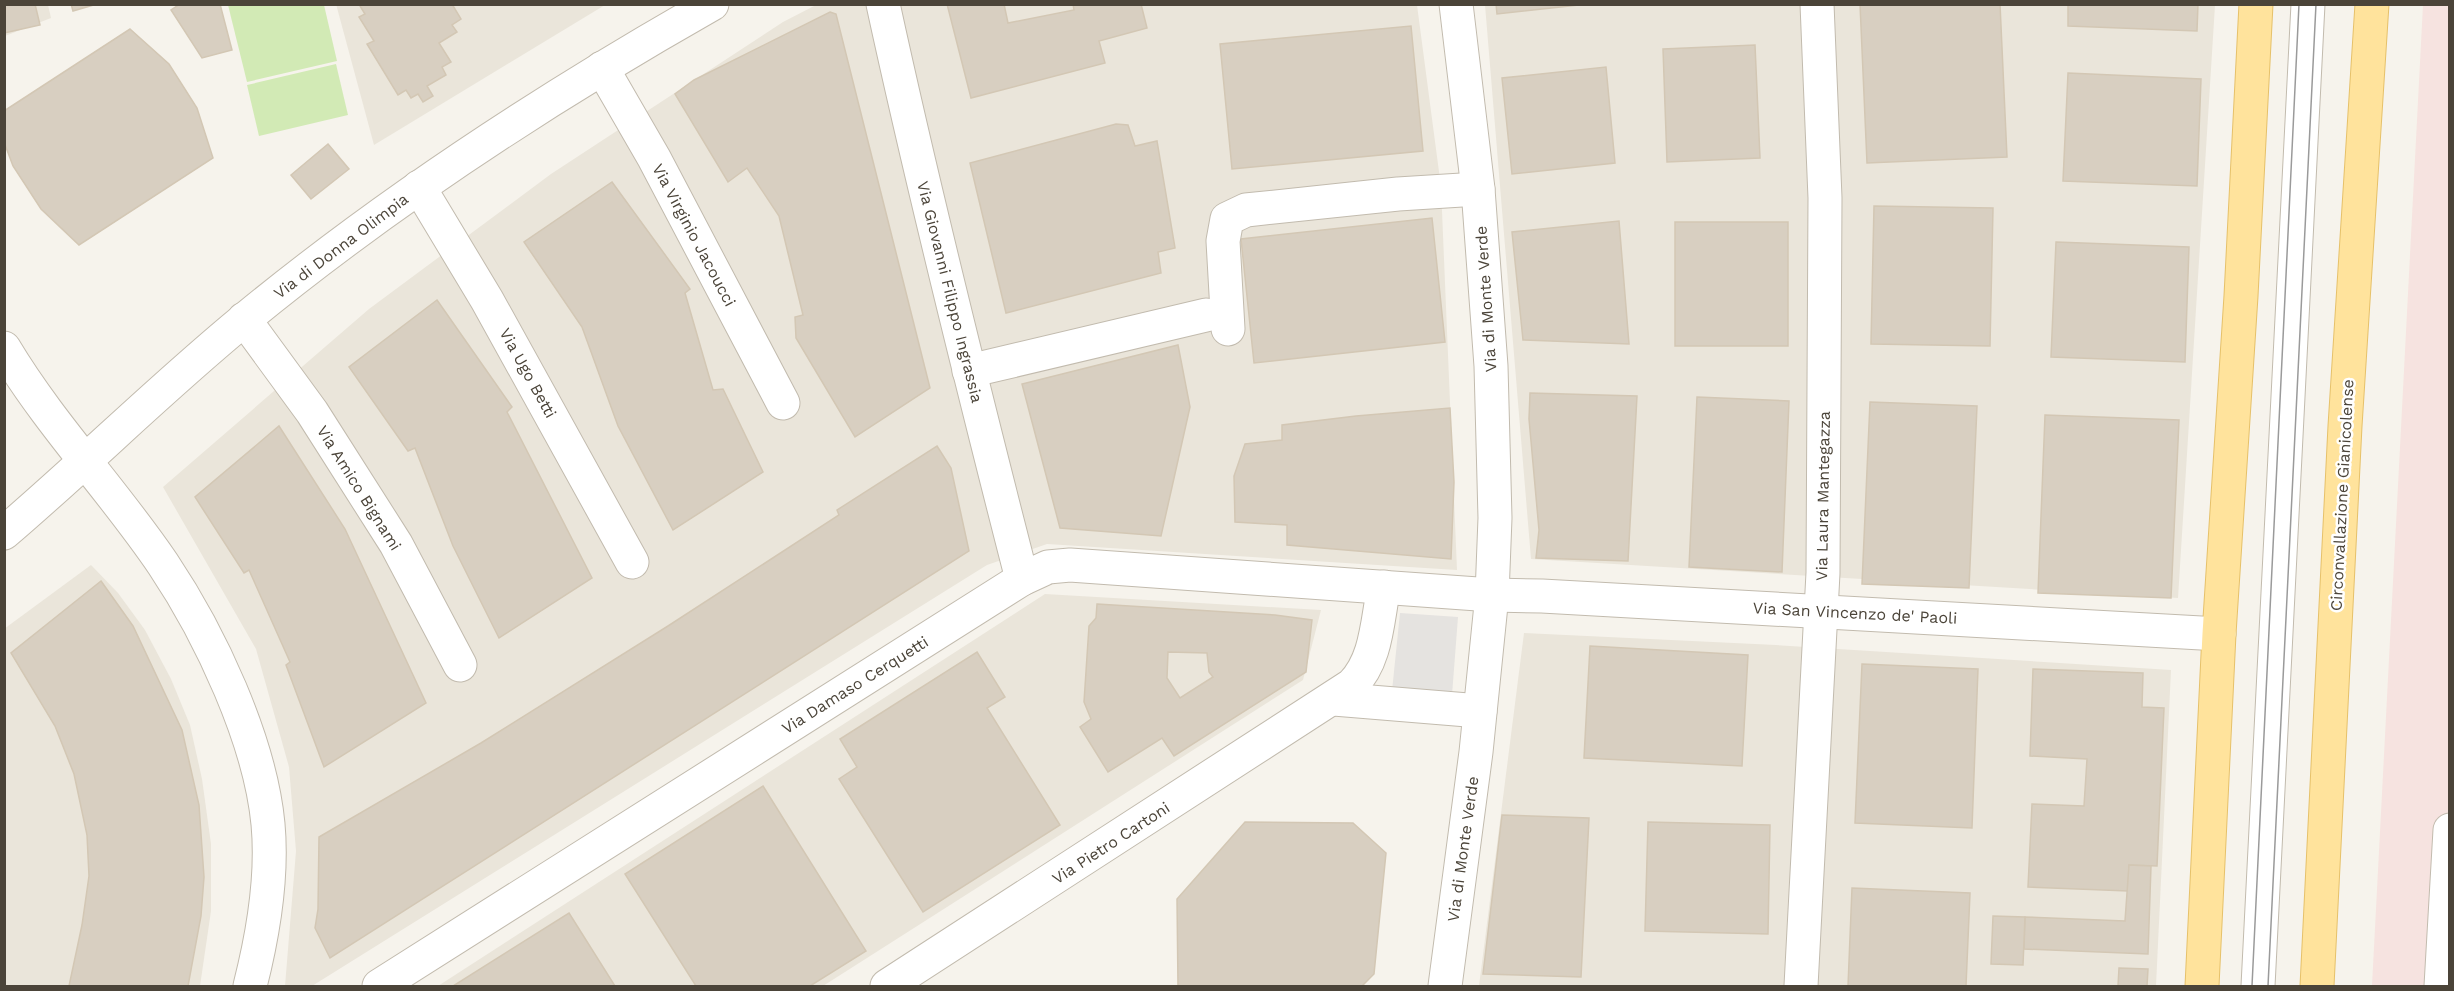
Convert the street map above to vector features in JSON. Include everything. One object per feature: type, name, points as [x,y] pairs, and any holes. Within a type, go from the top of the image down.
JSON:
[{"type":"main road","points":[[2202,987],[2219,634],[2241,296],[2256,4]]},
{"type":"main road","name":"Circonvallazione Gianicolense","points":[[2317,987],[2345,426],[2372,4]]},
{"type":"street","name":"Via di Donna Olimpia","points":[[4,533],[244,319],[328,253],[513,123],[712,4]]},
{"type":"street","name":"Via Giovanni Filippo Ingrassia","points":[[883,4],[915,153],[1022,579]]},
{"type":"street","name":"Via di Monte Verde","points":[[1445,987],[1480,711],[1492,595],[1495,537],[1494,446],[1478,189],[1456,4]]},
{"type":"street","name":"Via Laura Mantegazza","points":[[1801,987],[1821,612],[1825,198],[1817,4]]},
{"type":"street","points":[[2258,987],[2308,4]]},
{"type":"street","name":"Via Virginio Jacoucci","points":[[602,68],[654,158],[783,403]]},
{"type":"street","name":"Via Ugo Betti","points":[[419,187],[488,300],[632,562]]},
{"type":"street","points":[[969,371],[1217,322],[1222,241],[1227,219],[1245,210],[1398,194],[1478,189]]},
{"type":"street","name":"Via Amico Bignami","points":[[244,319],[312,412],[396,544],[460,665]]},
{"type":"street","points":[[4,348],[28,386],[142,536],[178,588],[222,673],[255,759],[268,825],[267,893],[250,987]]},
{"type":"street","name":"Via Damaso Cerquetti","points":[[379,987],[1022,579],[1048,567],[1070,565],[1384,587]]},
{"type":"street","name":"Via San Vincenzo de' Paoli","points":[[1384,587],[1492,595],[2219,634]]},
{"type":"street","name":"Via Pietro Cartoni","points":[[887,987],[1334,699],[1352,685],[1363,674],[1370,658],[1384,587]]},
{"type":"street","points":[[1334,699],[1480,711]]},
{"type":"street","points":[[2441,987],[2450,830]]},
{"type":"shaded area","points":[[336,4],[605,5],[374,145]]},
{"type":"shaded area","points":[[5,5],[48,5],[51,18],[5,36]]},
{"type":"shaded area","points":[[816,5],[1417,5],[1441,187],[1457,570],[1047,544],[987,565],[312,986],[285,986],[296,851],[289,767],[256,649],[163,487],[369,309],[551,174],[783,22]]},
{"type":"shaded area","points":[[1485,5],[2215,5],[2178,598],[1531,559]]},
{"type":"shaded area","points":[[2423,5],[2449,5],[2449,986],[2372,986]]},
{"type":"shaded area","points":[[91,565],[118,593],[145,630],[171,679],[190,725],[202,779],[211,844],[211,911],[200,986],[5,986],[4,629]]},
{"type":"shaded area","points":[[1045,594],[1321,610],[1303,680],[823,986],[438,986]]},
{"type":"shaded area","points":[[1400,613],[1458,617],[1452,695],[1392,691]]},
{"type":"shaded area","points":[[1524,633],[1776,645],[2171,670],[2156,986],[1479,986]]},
{"type":"green space","points":[[228,5],[324,5],[337,61],[247,82]]},
{"type":"green space","points":[[336,64],[348,115],[259,136],[247,85]]},
{"type":"building","points":[[4,4],[35,4],[40,25],[4,33]]},
{"type":"building","points":[[71,4],[97,4],[73,11]]},
{"type":"building","points":[[180,4],[220,4],[232,50],[202,58],[171,10]]},
{"type":"building","points":[[363,4],[452,4],[461,19],[452,25],[457,32],[439,43],[451,62],[442,67],[446,75],[427,86],[433,96],[423,102],[418,94],[411,98],[406,90],[398,95],[367,44],[374,41],[359,17],[365,14],[360,6]]},
{"type":"building","points":[[947,4],[1004,4],[1008,23],[1074,10],[1073,4],[1141,4],[1147,28],[1099,41],[1105,63],[971,98]]},
{"type":"building","points":[[1496,4],[1588,4],[1497,14]]},
{"type":"building","points":[[1860,4],[2000,4],[2007,157],[1867,163]]},
{"type":"building","points":[[2068,4],[2198,4],[2197,31],[2068,26]]},
{"type":"building","points":[[830,12],[836,14],[930,388],[855,437],[796,338],[795,317],[803,315],[779,216],[747,168],[728,182],[675,94],[694,80]]},
{"type":"building","points":[[1411,26],[1423,151],[1232,169],[1220,44]]},
{"type":"building","points":[[130,29],[169,64],[197,108],[213,158],[79,245],[41,209],[13,166],[4,142],[4,111]]},
{"type":"building","points":[[1755,45],[1760,158],[1667,162],[1663,49]]},
{"type":"building","points":[[1606,67],[1615,163],[1512,174],[1502,78]]},
{"type":"building","points":[[2068,73],[2201,79],[2197,186],[2063,181]]},
{"type":"building","points":[[1116,124],[1128,125],[1135,146],[1157,141],[1175,248],[1158,252],[1161,273],[1006,313],[970,163]]},
{"type":"building","points":[[328,144],[349,169],[311,199],[291,175]]},
{"type":"building","points":[[612,182],[690,289],[685,293],[713,390],[723,389],[763,472],[673,530],[618,426],[582,327],[524,242]]},
{"type":"building","points":[[1874,206],[1993,208],[1990,346],[1871,344]]},
{"type":"building","points":[[1432,218],[1445,342],[1254,363],[1241,239]]},
{"type":"building","points":[[1619,221],[1629,344],[1523,340],[1512,232]]},
{"type":"building","points":[[1675,222],[1788,222],[1788,346],[1675,346]]},
{"type":"building","points":[[2056,242],[2189,247],[2185,362],[2051,357]]},
{"type":"building","points":[[437,300],[512,407],[507,412],[592,578],[499,638],[453,546],[415,448],[408,451],[349,367]]},
{"type":"building","points":[[1178,345],[1190,407],[1161,536],[1060,528],[1022,384]]},
{"type":"building","points":[[1530,393],[1637,396],[1628,561],[1536,558],[1539,530],[1529,419]]},
{"type":"building","points":[[1697,397],[1789,401],[1782,572],[1689,567]]},
{"type":"building","points":[[1870,402],[1977,406],[1969,588],[1862,584]]},
{"type":"building","points":[[1450,408],[1454,482],[1451,559],[1287,545],[1287,525],[1235,522],[1234,476],[1245,444],[1282,440],[1282,425]]},
{"type":"building","points":[[2045,415],[2179,420],[2171,598],[2038,593]]},
{"type":"building","points":[[279,426],[345,529],[426,703],[324,767],[286,665],[290,662],[249,570],[244,573],[195,497]]},
{"type":"building","points":[[937,446],[951,468],[969,551],[330,958],[315,928],[318,909],[319,837],[481,743],[668,626],[839,515],[837,510]]},
{"type":"building","points":[[101,581],[133,626],[182,730],[199,805],[204,877],[201,916],[188,986],[69,986],[82,925],[89,876],[87,835],[74,774],[55,726],[11,653]]},
{"type":"building","points":[[1097,604],[1275,615],[1312,620],[1306,672],[1174,756],[1162,738],[1108,772],[1080,727],[1091,719],[1084,702],[1089,626],[1096,618]],"holes":[[[1168,652],[1207,653],[1209,672],[1213,677],[1180,698],[1167,678]]]},
{"type":"building","points":[[1590,646],[1748,655],[1742,766],[1584,758]]},
{"type":"building","points":[[977,652],[1005,697],[987,708],[1060,825],[923,912],[839,779],[857,767],[840,739]]},
{"type":"building","points":[[1862,664],[1978,669],[1972,828],[1855,823]]},
{"type":"building","points":[[2033,669],[2143,673],[2142,707],[2164,708],[2157,866],[2129,865],[2128,891],[2028,887],[2032,804],[2084,806],[2087,759],[2030,756]]},
{"type":"building","points":[[763,786],[866,951],[810,986],[696,986],[625,874]]},
{"type":"building","points":[[1502,815],[1589,818],[1581,977],[1483,974]]},
{"type":"building","points":[[1245,822],[1353,823],[1386,853],[1374,974],[1362,986],[1178,986],[1177,899]]},
{"type":"building","points":[[1648,822],[1770,825],[1768,934],[1645,931]]},
{"type":"building","points":[[2129,865],[2151,866],[2148,954],[2024,949],[2025,917],[2125,921]]},
{"type":"building","points":[[1852,888],[1970,893],[1966,986],[1848,986]]},
{"type":"building","points":[[569,913],[615,986],[453,986]]},
{"type":"building","points":[[1993,916],[2025,917],[2023,965],[1991,964]]},
{"type":"building","points":[[2119,968],[2148,969],[2147,986],[2118,986]]},
{"type":"tram line","points":[[2252,986],[2299,4]]},
{"type":"tram line","points":[[2268,986],[2316,4]]}]
